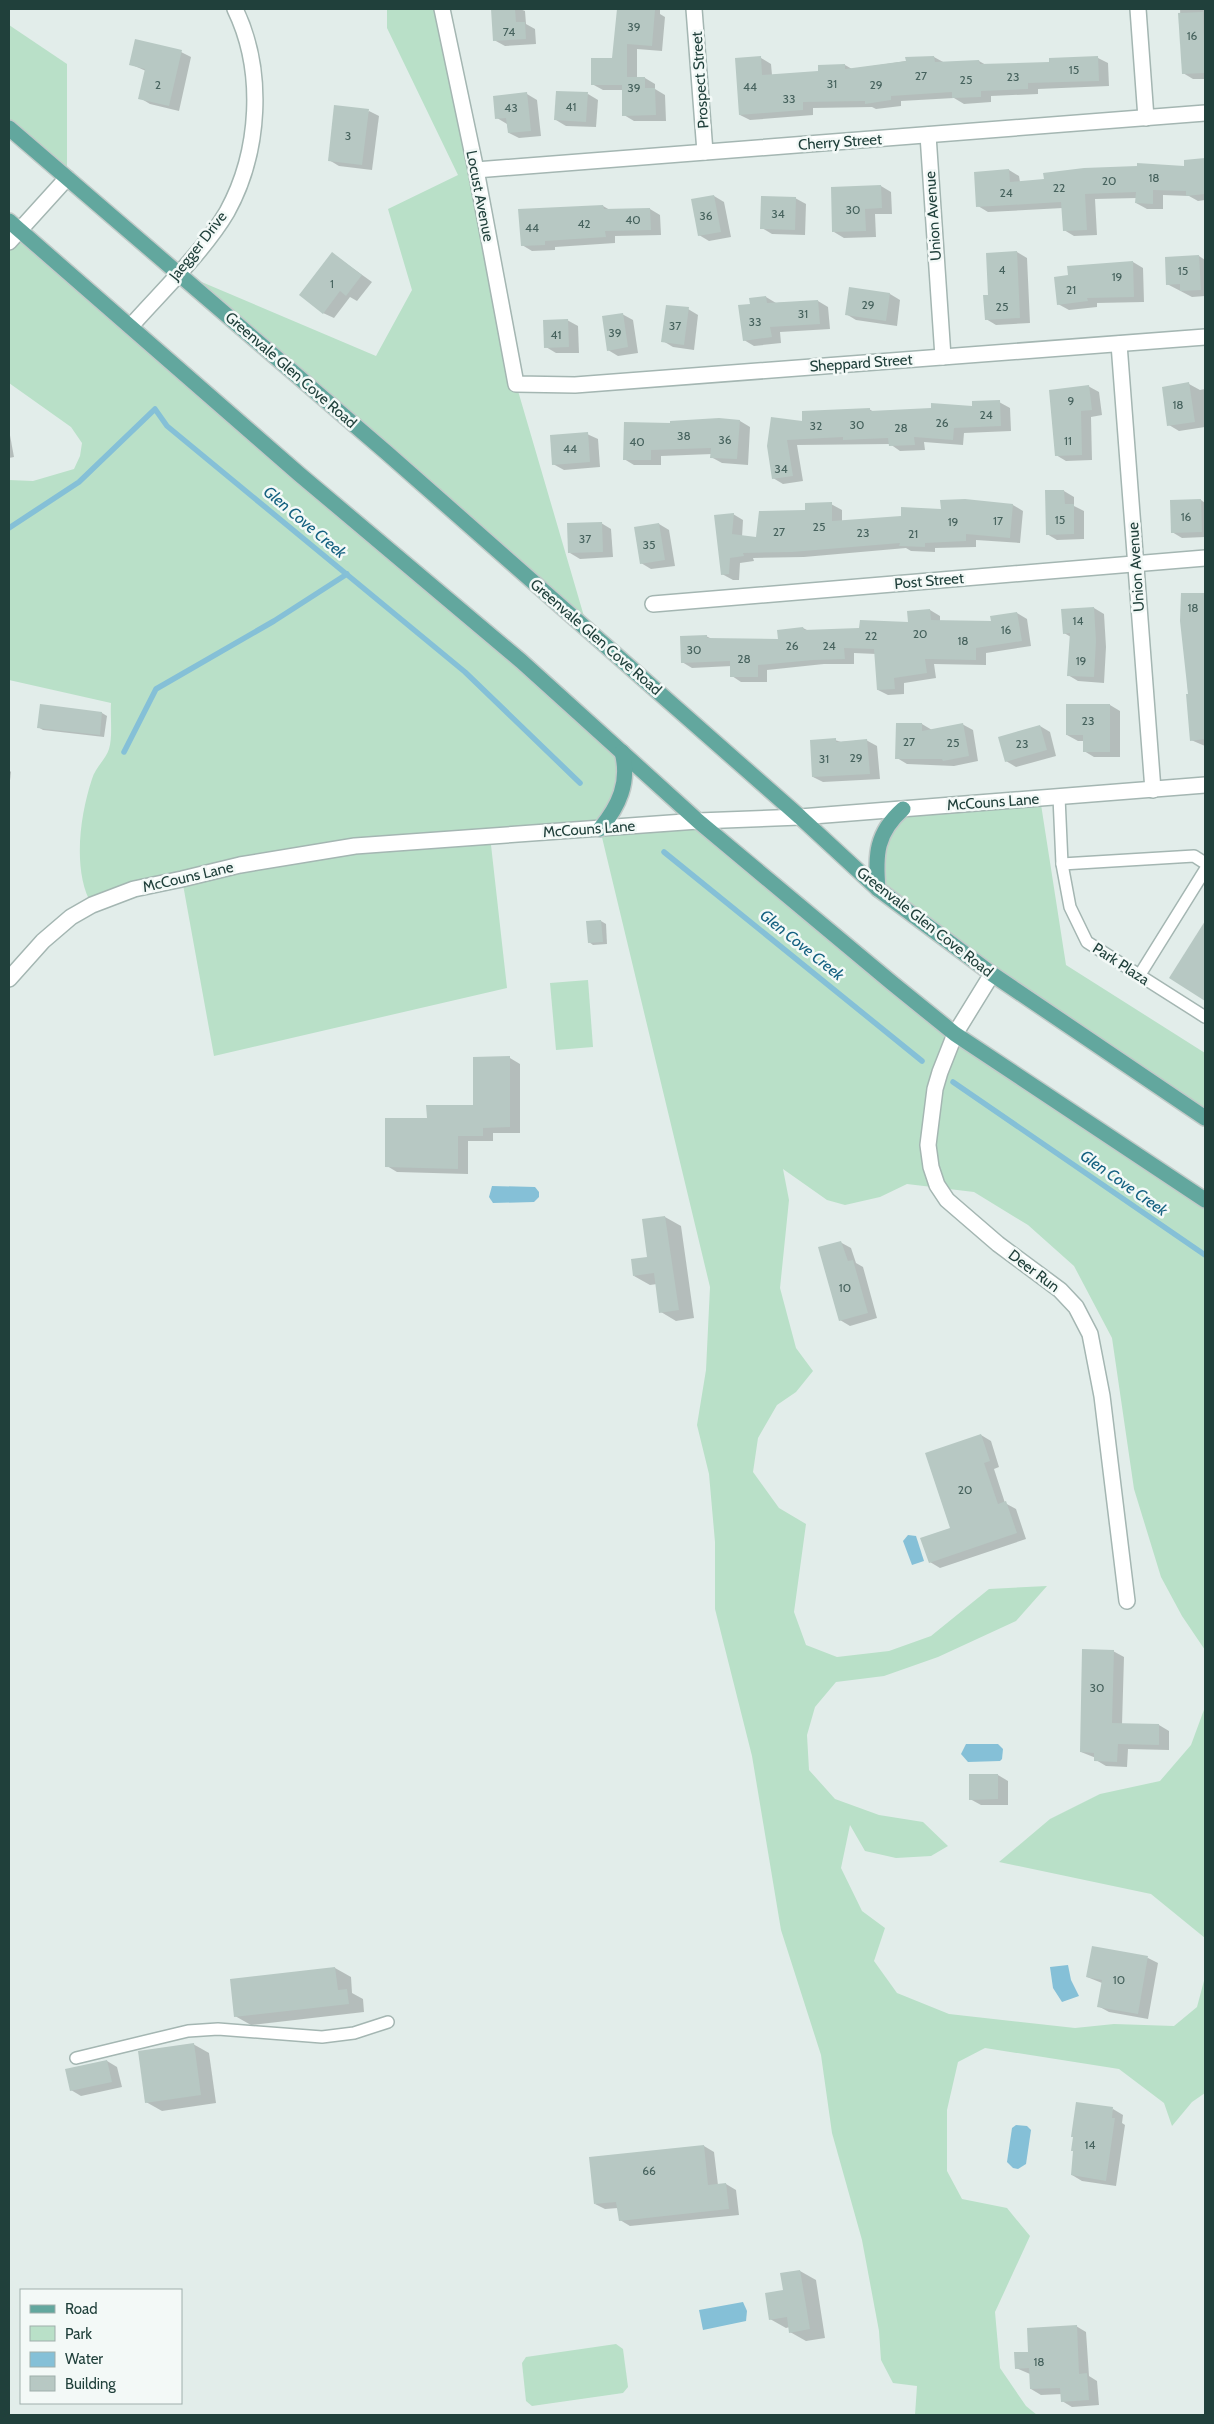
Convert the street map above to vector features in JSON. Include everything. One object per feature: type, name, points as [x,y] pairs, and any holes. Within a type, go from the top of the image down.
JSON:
[{"type":"main road","name":"Greenvale Glen Cove Road","points":[[9,128],[178,272],[800,817],[878,890],[992,974],[1205,1118]]},
{"type":"main road","points":[[14,226],[299,474],[521,661],[698,821],[955,1034],[1205,1200]]},
{"type":"main road","points":[[600,829],[617,806],[623,792],[625,764],[622,752]]},
{"type":"main road","points":[[878,890],[876,870],[880,840],[884,828],[903,809]]},
{"type":"street","name":"Jaegger Drive","points":[[131,326],[211,235],[226,212],[238,187],[250,149],[255,103],[252,60],[242,23],[235,9]]},
{"type":"street","name":"Locust Avenue","points":[[442,9],[476,170],[516,384]]},
{"type":"street","name":"Prospect Street","points":[[694,9],[706,152]]},
{"type":"street","points":[[1138,9],[1146,118]]},
{"type":"street","name":"Cherry Street","points":[[476,170],[1205,113]]},
{"type":"street","name":"Union Avenue","points":[[928,135],[943,356]]},
{"type":"street","points":[[9,242],[14,226],[67,178]]},
{"type":"street","name":"Sheppard Street","points":[[516,384],[575,384],[1205,337]]},
{"type":"street","name":"Union Avenue","points":[[1119,344],[1153,790]]},
{"type":"street","name":"Post Street","points":[[653,604],[1205,558]]},
{"type":"street","name":"McCouns Lane","points":[[9,979],[43,941],[71,917],[92,906],[134,889],[240,866],[355,846],[698,821],[800,817],[1205,785]]},
{"type":"street","name":"Deer Run","points":[[992,974],[955,1034],[935,1089],[928,1145],[931,1167],[937,1185],[947,1200],[998,1244],[1060,1290],[1076,1307],[1090,1334],[1102,1396],[1127,1601]]},
{"type":"lane","name":"Park Plaza","points":[[1059,797],[1062,864],[1070,907],[1086,942],[1205,1017]]},
{"type":"lane","points":[[1062,864],[1194,856],[1205,864]]},
{"type":"lane","points":[[1139,976],[1205,870]]},
{"type":"lane","points":[[76,2058],[188,2031],[218,2029],[322,2037],[354,2033],[388,2022]]},
{"type":"green space","points":[[387,9],[442,9],[516,384],[588,630],[178,272],[376,356],[412,290],[388,209],[458,175],[387,28]]},
{"type":"green space","points":[[9,25],[67,64],[67,178],[9,128]]},
{"type":"green space","points":[[9,221],[521,661],[625,764],[600,828],[698,821],[877,971],[1205,1207],[1205,1650],[1182,1616],[1161,1577],[1134,1489],[1112,1338],[1074,1266],[1028,1225],[974,1192],[907,1184],[880,1197],[845,1205],[827,1200],[783,1169],[789,1200],[780,1288],[796,1348],[813,1371],[796,1392],[777,1405],[758,1438],[753,1472],[779,1508],[806,1524],[794,1612],[806,1645],[837,1657],[889,1651],[931,1636],[989,1589],[1047,1586],[1016,1621],[938,1657],[884,1676],[836,1682],[815,1707],[807,1735],[809,1770],[835,1799],[879,1815],[923,1822],[948,1846],[931,1856],[896,1858],[865,1851],[850,1825],[841,1868],[862,1911],[885,1928],[874,1961],[897,1993],[949,2014],[1075,2028],[1114,2024],[1174,2026],[1197,2007],[1205,1977],[1205,2093],[1192,2102],[1172,2126],[1164,2103],[1119,2069],[985,2048],[958,2062],[947,2110],[947,2171],[962,2199],[1007,2208],[1030,2236],[995,2312],[1000,2368],[1026,2406],[1037,2415],[915,2415],[917,2386],[893,2383],[881,2360],[879,2331],[862,2240],[832,2133],[821,2055],[781,1930],[752,1756],[715,1609],[715,1542],[709,1474],[697,1425],[706,1370],[710,1287],[600,829],[490,836],[507,988],[214,1056],[182,879],[92,905],[86,891],[80,860],[81,826],[92,779],[109,749],[111,703],[9,680],[9,480],[33,481],[74,469],[80,456],[82,443],[71,427],[9,383]]},
{"type":"green space","points":[[1040,798],[1066,965],[1205,1053],[1205,1118],[878,890],[878,866],[897,809]]},
{"type":"green space","points":[[588,980],[593,1047],[556,1050],[550,983]]},
{"type":"green space","points":[[1205,1707],[1205,1938],[1151,1894],[999,1862],[1050,1819],[1100,1794],[1160,1781],[1191,1745]]},
{"type":"green space","points":[[616,2344],[623,2349],[628,2387],[623,2393],[532,2406],[526,2401],[522,2363],[526,2357]]},
{"type":"water","points":[[492,1186],[535,1187],[539,1192],[539,1197],[534,1202],[493,1203],[489,1197]]},
{"type":"water","points":[[908,1535],[916,1536],[924,1561],[912,1565],[903,1541]]},
{"type":"water","points":[[966,1744],[998,1744],[1003,1749],[1002,1759],[1000,1761],[968,1762],[961,1754]]},
{"type":"water","points":[[1068,1965],[1071,1980],[1079,1996],[1062,2002],[1053,1988],[1050,1967]]},
{"type":"water","points":[[1016,2125],[1027,2126],[1031,2130],[1026,2164],[1018,2169],[1013,2168],[1007,2162],[1012,2128]]},
{"type":"water","points":[[743,2302],[747,2311],[746,2321],[703,2330],[699,2310]]},
{"type":"building","points":[[491,9],[515,9],[516,22],[525,22],[526,39],[493,41]]},
{"type":"building","points":[[617,9],[655,10],[652,46],[627,44],[627,77],[645,77],[645,88],[655,88],[656,115],[622,116],[622,85],[591,85],[591,58],[612,58]]},
{"type":"building","points":[[1203,12],[1205,73],[1182,74],[1178,13]]},
{"type":"building","points":[[135,39],[182,50],[169,106],[138,99],[145,69],[129,65]]},
{"type":"building","points":[[761,56],[762,75],[818,71],[818,65],[845,64],[845,69],[906,61],[905,57],[934,56],[935,62],[979,60],[980,64],[1049,62],[1049,58],[1098,56],[1099,81],[1028,83],[1028,89],[981,91],[981,97],[952,98],[952,92],[891,96],[891,100],[865,104],[865,101],[803,102],[803,110],[739,115],[735,58]]},
{"type":"building","points":[[556,91],[588,92],[586,122],[554,120]]},
{"type":"building","points":[[527,92],[531,131],[508,133],[506,118],[495,119],[493,96]]},
{"type":"building","points":[[334,105],[369,109],[362,165],[328,161]]},
{"type":"building","points":[[1205,158],[1205,194],[1186,196],[1186,191],[1153,190],[1153,204],[1135,203],[1136,192],[1085,194],[1087,230],[1063,231],[1061,202],[976,207],[974,172],[1009,169],[1010,182],[1044,179],[1043,173],[1084,168],[1137,166],[1137,163],[1184,166],[1184,160]]},
{"type":"building","points":[[881,185],[882,208],[865,209],[866,231],[832,232],[831,187]]},
{"type":"building","points":[[714,195],[721,232],[698,236],[691,199]]},
{"type":"building","points":[[761,196],[796,197],[795,230],[760,229]]},
{"type":"building","points":[[603,205],[604,209],[650,208],[651,230],[605,231],[606,237],[545,241],[545,245],[521,246],[518,209]]},
{"type":"building","points":[[1017,251],[1020,318],[985,320],[983,295],[988,295],[986,253]]},
{"type":"building","points":[[332,252],[362,275],[346,296],[340,291],[323,314],[299,295]]},
{"type":"building","points":[[1199,255],[1201,290],[1180,291],[1180,284],[1166,285],[1165,257]]},
{"type":"building","points":[[1133,261],[1134,297],[1087,298],[1088,301],[1057,305],[1054,277],[1068,275],[1067,266]]},
{"type":"building","points":[[849,287],[890,293],[886,321],[845,315]]},
{"type":"building","points":[[766,296],[767,303],[818,300],[820,324],[770,327],[772,337],[743,341],[738,305],[750,304],[749,298]]},
{"type":"building","points":[[666,305],[689,307],[684,345],[661,342]]},
{"type":"building","points":[[623,313],[628,347],[607,351],[602,316]]},
{"type":"building","points":[[568,319],[569,347],[544,348],[543,320]]},
{"type":"building","points":[[1189,382],[1195,422],[1167,426],[1162,387]]},
{"type":"building","points":[[1089,385],[1092,410],[1081,411],[1082,455],[1055,456],[1049,390]]},
{"type":"building","points":[[1000,400],[1001,426],[954,428],[953,440],[914,437],[915,445],[889,446],[888,438],[843,440],[843,437],[787,440],[793,476],[772,479],[767,446],[771,417],[802,421],[802,411],[870,408],[870,411],[931,408],[931,403],[972,406],[972,401]]},
{"type":"building","points":[[719,418],[740,420],[737,459],[710,458],[711,448],[651,450],[651,460],[623,460],[624,422],[670,423],[670,421]]},
{"type":"building","points":[[588,432],[590,462],[552,465],[550,435]]},
{"type":"building","points":[[1045,490],[1064,490],[1065,504],[1074,504],[1074,534],[1046,535]]},
{"type":"building","points":[[965,499],[1013,504],[1010,538],[966,534],[966,541],[925,543],[925,547],[899,546],[900,543],[792,552],[743,553],[744,556],[730,558],[729,574],[721,575],[714,515],[734,513],[732,534],[756,537],[759,511],[805,510],[805,503],[832,502],[832,521],[901,516],[901,507],[941,509],[940,500]]},
{"type":"building","points":[[1201,499],[1202,532],[1171,533],[1170,500]]},
{"type":"building","points":[[602,522],[603,552],[568,553],[567,523]]},
{"type":"building","points":[[659,523],[665,560],[640,564],[634,527]]},
{"type":"building","points":[[1181,593],[1205,593],[1205,739],[1190,741],[1186,694],[1188,694],[1180,621]]},
{"type":"building","points":[[1094,607],[1096,641],[1094,677],[1067,676],[1070,633],[1063,634],[1061,609]]},
{"type":"building","points":[[930,609],[931,620],[991,621],[990,616],[1017,612],[1022,641],[976,648],[976,660],[925,659],[927,673],[894,678],[895,689],[877,690],[874,649],[844,648],[845,659],[758,665],[758,677],[730,677],[730,661],[681,663],[680,636],[707,635],[707,638],[778,639],[777,630],[803,627],[804,630],[859,628],[860,620],[908,622],[907,611]]},
{"type":"building","points":[[40,704],[102,712],[100,735],[37,728]]},
{"type":"building","points":[[1066,704],[1110,704],[1110,752],[1083,752],[1083,735],[1066,735]]},
{"type":"building","points":[[896,723],[922,723],[922,731],[963,723],[969,756],[943,761],[942,759],[895,759]]},
{"type":"building","points":[[1040,725],[1047,750],[1005,762],[998,737]]},
{"type":"building","points":[[836,738],[836,742],[867,739],[870,774],[812,777],[810,740]]},
{"type":"building","points":[[601,920],[603,942],[588,943],[586,921]]},
{"type":"building","points":[[1205,921],[1205,1001],[1169,978]]},
{"type":"building","points":[[510,1056],[510,1127],[483,1128],[483,1136],[458,1136],[458,1169],[385,1167],[385,1118],[427,1118],[426,1105],[473,1105],[473,1057]]},
{"type":"building","points":[[665,1216],[679,1310],[659,1313],[654,1273],[633,1276],[631,1259],[647,1257],[642,1219]]},
{"type":"building","points":[[841,1241],[848,1261],[853,1260],[868,1313],[839,1321],[818,1247]]},
{"type":"building","points":[[981,1434],[990,1461],[984,1463],[998,1504],[1006,1501],[1017,1533],[929,1563],[920,1538],[950,1528],[925,1453]]},
{"type":"building","points":[[1082,1649],[1114,1650],[1112,1723],[1159,1724],[1159,1745],[1118,1744],[1117,1762],[1094,1761],[1094,1753],[1080,1752]]},
{"type":"building","points":[[969,1774],[998,1774],[998,1799],[969,1800]]},
{"type":"building","points":[[1092,1946],[1148,1956],[1138,2014],[1097,2007],[1102,1980],[1086,1977]]},
{"type":"building","points":[[335,1967],[338,1990],[347,1989],[349,2004],[234,2017],[230,1979]]},
{"type":"building","points":[[194,2043],[201,2095],[145,2103],[138,2051]]},
{"type":"building","points":[[107,2060],[112,2082],[70,2091],[65,2069]]},
{"type":"building","points":[[1076,2102],[1113,2107],[1112,2118],[1115,2118],[1106,2181],[1071,2175],[1073,2137],[1071,2137]]},
{"type":"building","points":[[704,2145],[708,2185],[726,2183],[729,2209],[619,2221],[616,2202],[594,2204],[589,2157]]},
{"type":"building","points":[[800,2270],[810,2329],[789,2333],[787,2317],[769,2320],[765,2293],[783,2290],[780,2273]]},
{"type":"building","points":[[1077,2325],[1079,2374],[1087,2373],[1089,2400],[1061,2402],[1060,2388],[1030,2389],[1029,2368],[1015,2369],[1014,2352],[1028,2352],[1027,2328]]},
{"type":"waterway","name":"Glen Cove Creek","points":[[9,528],[79,482],[155,409],[167,426],[465,672],[580,783]]},
{"type":"waterway","points":[[124,752],[156,689],[274,621],[347,574]]},
{"type":"waterway","name":"Glen Cove Creek","points":[[664,852],[922,1061]]},
{"type":"waterway","name":"Glen Cove Creek","points":[[953,1082],[1205,1255]]}]
